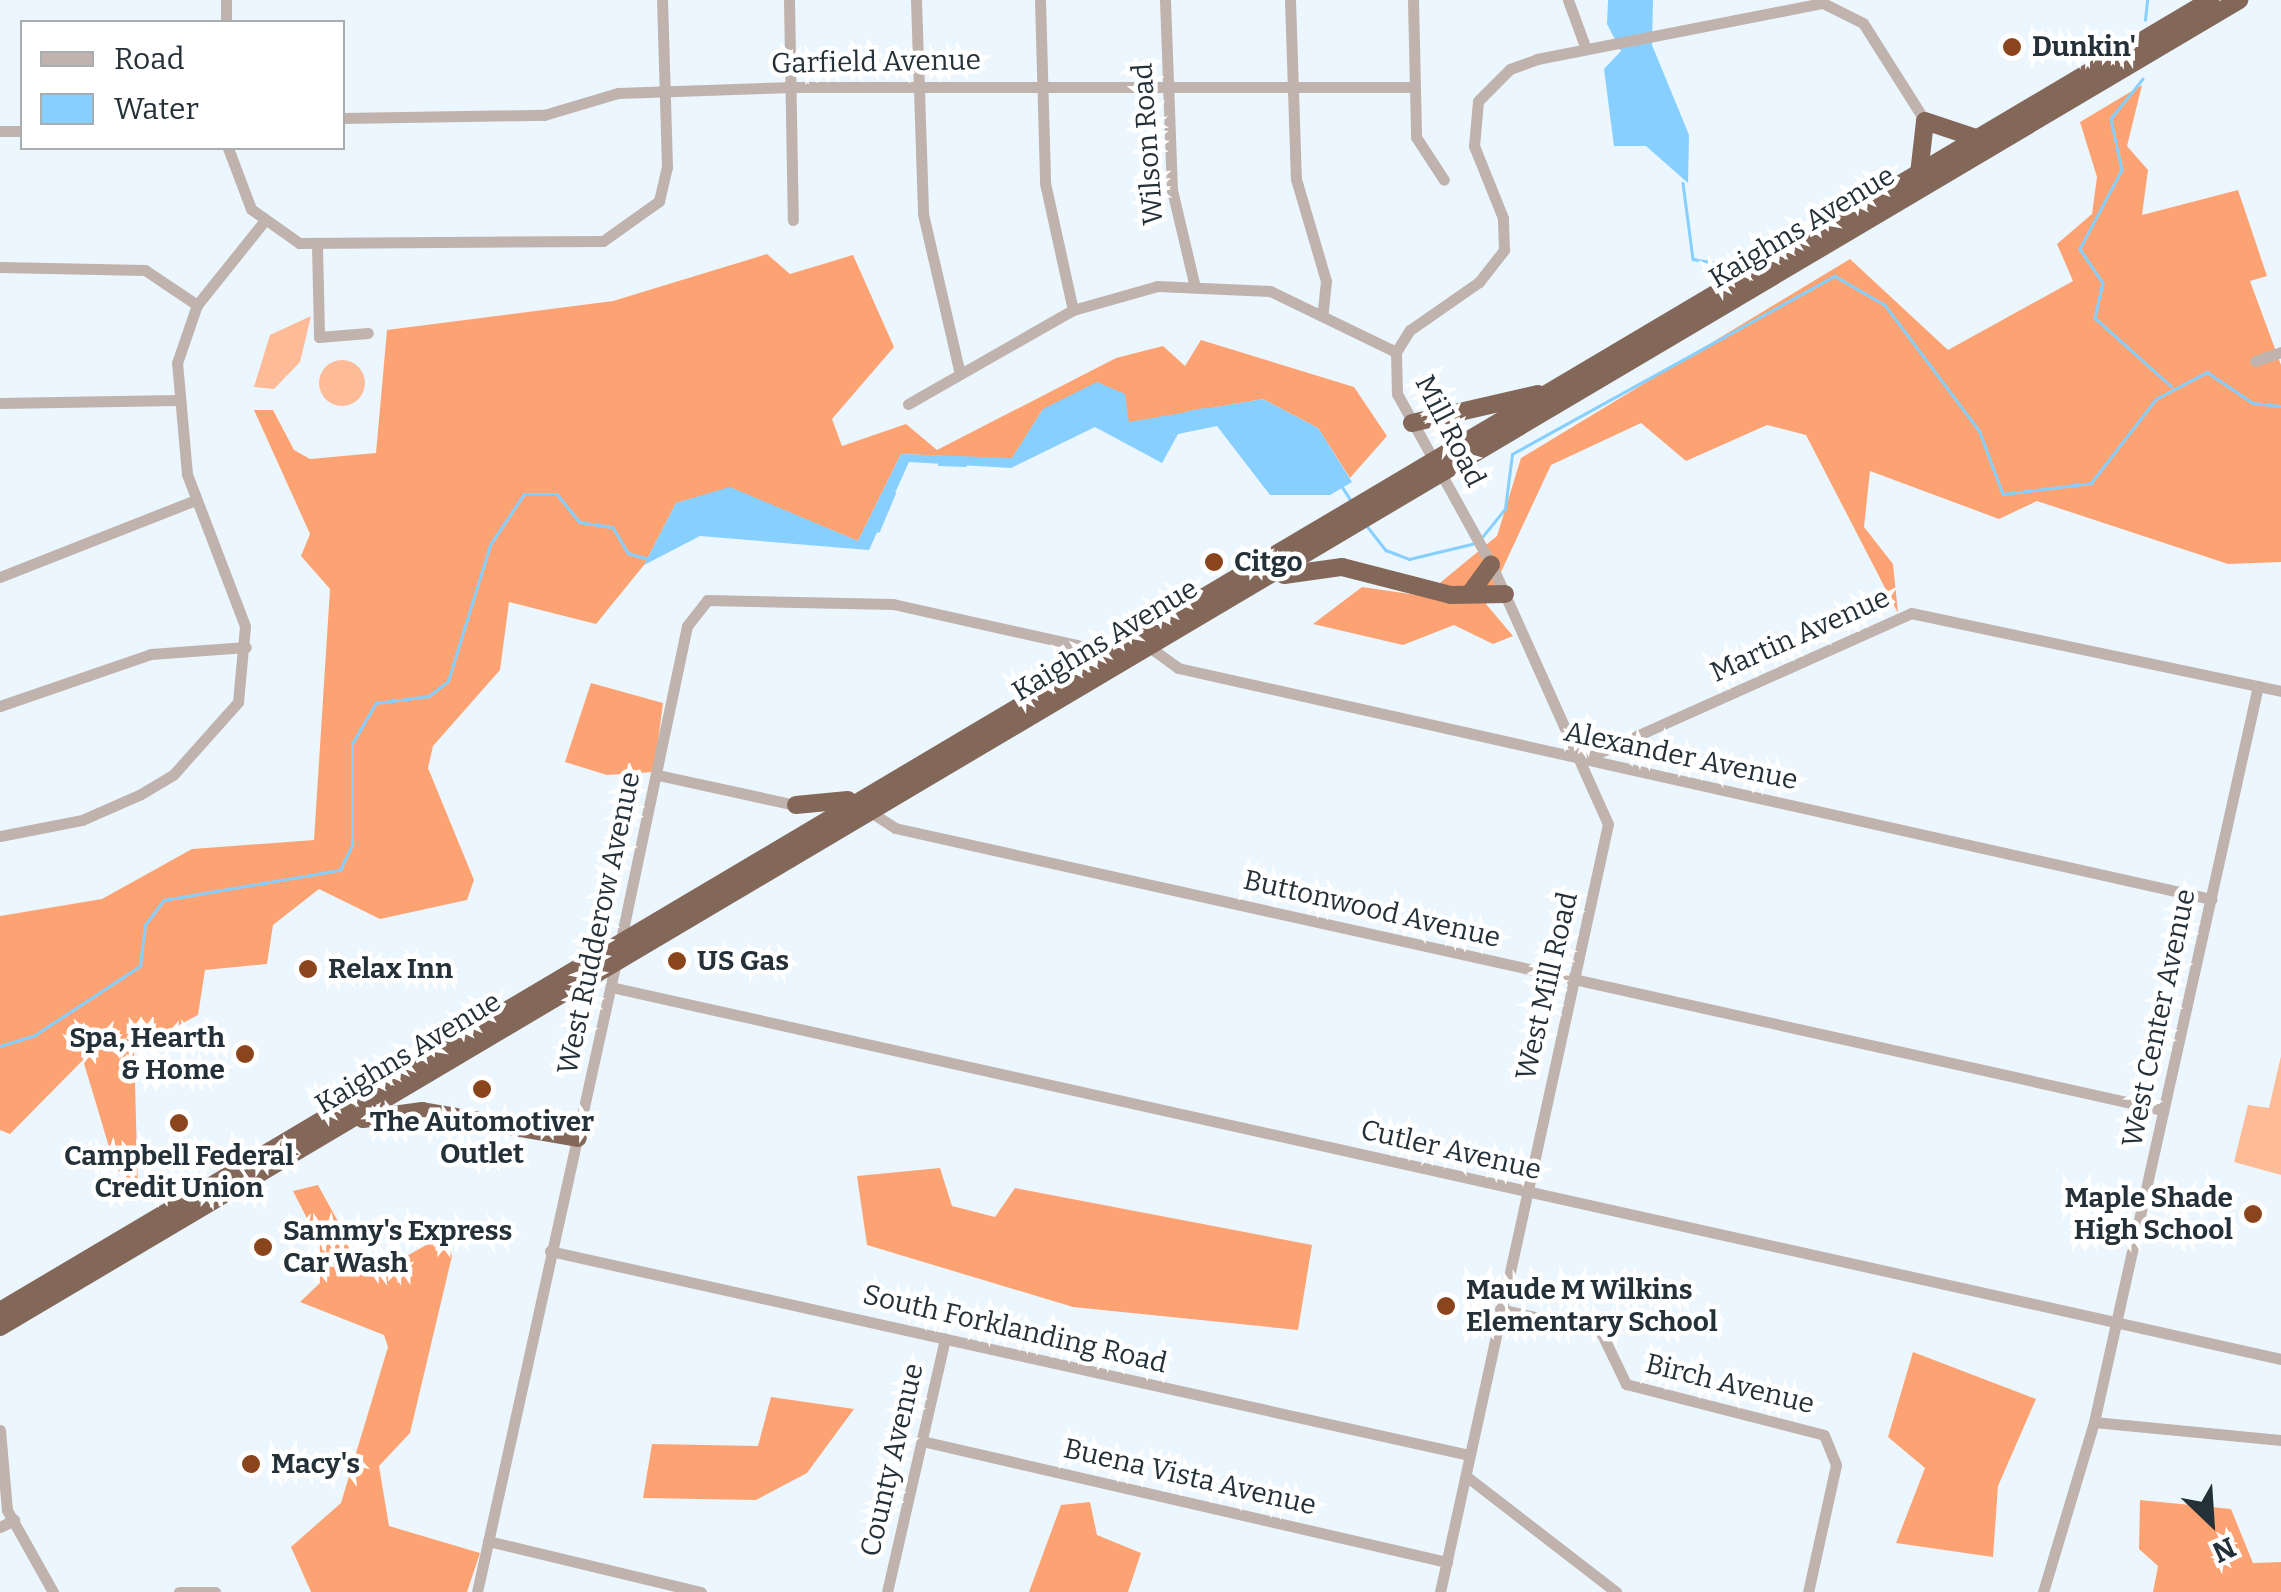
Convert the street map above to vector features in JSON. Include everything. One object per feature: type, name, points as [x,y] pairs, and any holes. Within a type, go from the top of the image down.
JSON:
[{"type":"highway","name":"Kaighns Avenue","points":[[1437,467],[1553,391],[2212,0]]},
{"type":"highway","name":"Kaighns Avenue","points":[[0,1327],[343,1124],[895,780],[2239,0]]},
{"type":"highway","points":[[1920,174],[1925,121],[1979,139]]},
{"type":"highway","points":[[1412,423],[1553,391]]},
{"type":"highway","name":"Kaighns Avenue","points":[[0,1311],[618,952],[869,812],[1250,586],[1351,518]]},
{"type":"highway","points":[[1470,592],[1487,556]]},
{"type":"highway","points":[[1250,586],[1325,566],[1470,592],[1506,594]]},
{"type":"highway","points":[[796,806],[833,805],[895,780]]},
{"type":"highway","points":[[343,1124],[412,1110],[578,1138]]},
{"type":"street","points":[[229,150],[240,192],[262,224],[317,246],[492,248],[621,235],[659,202],[662,0]]},
{"type":"street","points":[[789,0],[794,220]]},
{"type":"street","points":[[916,0],[917,88],[929,264],[960,374]]},
{"type":"street","points":[[1040,0],[1049,218],[1073,310]]},
{"type":"street","name":"Wilson Road","points":[[1165,0],[1172,190],[1194,283]]},
{"type":"street","points":[[1290,0],[1296,179],[1326,281],[1323,312]]},
{"type":"street","points":[[1413,0],[1416,137],[1444,180]]},
{"type":"street","points":[[1568,0],[1586,49]]},
{"type":"street","points":[[908,404],[1073,310],[1194,283],[1252,286],[1323,312],[1396,352],[1504,250],[1472,130],[1484,91],[1510,69],[1656,34],[1834,4],[1864,23],[1925,121]]},
{"type":"street","name":"Garfield Avenue","points":[[345,118],[544,115],[618,93],[792,87],[1166,84],[1414,87]]},
{"type":"street","points":[[0,836],[82,820],[173,775],[238,702],[246,647],[236,594],[195,500],[178,400],[182,336],[197,305],[262,224]]},
{"type":"street","points":[[317,246],[319,337],[368,334]]},
{"type":"street","points":[[0,267],[145,270],[197,305]]},
{"type":"street","name":"Mill Road","points":[[1396,352],[1397,394],[1473,530]]},
{"type":"street","points":[[2255,361],[2281,352]]},
{"type":"street","points":[[0,403],[178,400]]},
{"type":"street","points":[[0,577],[195,500]]},
{"type":"street","name":"West Mill Road","points":[[1440,1592],[1608,824],[1506,594],[1473,530]]},
{"type":"street","name":"West Rudderow Avenue","points":[[478,1592],[550,1251],[698,607],[736,594],[893,604],[1077,644],[1097,661]]},
{"type":"street","name":"Martin Avenue","points":[[1582,760],[1911,613],[2281,691]]},
{"type":"street","name":"Alexander Avenue","points":[[1148,646],[1178,668],[2211,899]]},
{"type":"street","points":[[0,706],[151,654],[246,647]]},
{"type":"street","name":"West Center Avenue","points":[[2043,1592],[2094,1422],[2258,686]]},
{"type":"street","points":[[658,775],[796,806]]},
{"type":"street","name":"Buttonwood Avenue","points":[[869,812],[894,828],[2163,1110]]},
{"type":"street","name":"Cutler Avenue","points":[[610,987],[2281,1359]]},
{"type":"street","name":"South Forklanding Road","points":[[550,1251],[1469,1455]]},
{"type":"street","name":"Birch Avenue","points":[[1500,1310],[1605,1334],[1614,1373],[1626,1384],[1824,1435],[1836,1466],[1808,1592]]},
{"type":"street","name":"County Avenue","points":[[887,1592],[946,1339]]},
{"type":"street","points":[[2094,1422],[2281,1440]]},
{"type":"street","points":[[0,1430],[14,1520],[54,1592]]},
{"type":"street","name":"Buena Vista Avenue","points":[[922,1441],[1447,1562]]},
{"type":"street","points":[[1466,1476],[1616,1592]]},
{"type":"street","points":[[0,1527],[14,1520]]},
{"type":"street","points":[[488,1540],[701,1592]]},
{"type":"street","points":[[180,1592],[215,1592]]},
{"type":"shaded area","points":[[2142,85],[2127,146],[2148,170],[2142,215],[2238,190],[2267,276],[2250,281],[2281,365],[2281,562],[2228,564],[2037,501],[1999,519],[1870,471],[1864,527],[1893,564],[1898,613],[1806,435],[1767,425],[1686,461],[1641,423],[1551,465],[1486,604],[1513,636],[1493,644],[1454,625],[1403,645],[1313,624],[1362,587],[1424,596],[1497,536],[1521,458],[1850,259],[1948,350],[2073,281],[2057,244],[2092,214],[2097,177],[2080,122]]},
{"type":"shaded area","points":[[767,254],[790,274],[853,255],[894,347],[832,419],[842,446],[906,424],[937,450],[1116,358],[1163,346],[1185,366],[1201,340],[1354,387],[1387,436],[1350,478],[1318,428],[1263,399],[1128,423],[1043,409],[1012,459],[901,454],[858,541],[730,488],[676,503],[644,565],[596,624],[509,602],[500,670],[433,746],[428,768],[474,880],[467,900],[380,919],[319,889],[273,925],[267,964],[205,970],[198,1015],[134,1049],[138,1190],[115,1167],[83,1060],[10,1134],[0,1130],[0,916],[102,899],[192,849],[314,840],[330,589],[301,556],[310,534],[254,410],[273,410],[294,450],[310,459],[376,453],[387,330],[613,301]]},
{"type":"shaded area","points":[[311,316],[300,362],[274,389],[254,387],[270,335]]},
{"type":"shaded area","points":[[342,360],[358,367],[365,383],[358,399],[342,406],[326,399],[319,383],[326,367]]},
{"type":"shaded area","points":[[591,683],[663,703],[654,772],[607,775],[565,762]]},
{"type":"shaded area","points":[[2281,1056],[2281,1175],[2234,1162],[2248,1105],[2269,1108]]},
{"type":"shaded area","points":[[940,1168],[952,1206],[995,1217],[1015,1188],[1312,1245],[1298,1330],[1073,1307],[867,1245],[857,1176]]},
{"type":"shaded area","points":[[318,1185],[358,1258],[396,1262],[444,1235],[452,1256],[410,1433],[379,1466],[389,1526],[480,1553],[467,1592],[311,1592],[291,1547],[341,1503],[388,1347],[384,1335],[300,1302],[320,1283],[320,1244],[293,1191]]},
{"type":"shaded area","points":[[1913,1352],[2036,1399],[1998,1486],[1993,1557],[1896,1543],[1925,1468],[1888,1437]]},
{"type":"shaded area","points":[[771,1397],[854,1409],[807,1473],[756,1500],[643,1498],[652,1444],[758,1446]]},
{"type":"shaded area","points":[[2140,1500],[2231,1509],[2253,1563],[2281,1562],[2281,1592],[2153,1592],[2158,1566],[2139,1549]]},
{"type":"shaded area","points":[[1090,1502],[1097,1535],[1141,1553],[1128,1592],[1029,1592],[1061,1505]]},
{"type":"water","points":[[1608,0],[1653,0],[1652,45],[1689,135],[1688,183],[1646,146],[1614,146],[1604,69],[1621,51],[1607,24]]},
{"type":"water","points":[[1097,382],[1125,394],[1129,422],[1263,399],[1318,428],[1352,482],[1330,495],[1270,495],[1217,426],[1178,434],[1162,463],[1095,427],[1011,468],[909,462],[869,550],[700,536],[644,565],[676,503],[730,487],[858,541],[901,454],[1012,458],[1043,409]]},
{"type":"waterway","points":[[2145,20],[2147,0]]},
{"type":"waterway","points":[[2143,79],[2111,119],[2122,170],[2080,249],[2103,283],[2095,318],[2171,386]]},
{"type":"waterway","points":[[1683,183],[1693,259],[1734,266]]},
{"type":"waterway","points":[[1483,536],[1505,509],[1512,454],[1835,276],[1885,305],[1979,430],[2003,494],[2091,483],[2156,399],[2207,372],[2253,403],[2281,406]]},
{"type":"waterway","points":[[1188,412],[1205,409]]},
{"type":"waterway","points":[[939,464],[965,465]]},
{"type":"waterway","points":[[1343,488],[1352,502]]},
{"type":"waterway","points":[[878,531],[894,493]]},
{"type":"waterway","points":[[0,1046],[35,1035],[140,966],[145,925],[164,900],[340,870],[352,845],[352,744],[376,703],[429,696],[448,681],[490,545],[524,494],[557,494],[580,522],[613,527],[628,553],[649,559]]},
{"type":"waterway","points":[[1367,526],[1386,550],[1409,559],[1472,544]]},
{"type":"place","name":"Dunkin'","points":[[2012,47]]},
{"type":"place","name":"Citgo","points":[[1214,562]]},
{"type":"place","name":"US Gas","points":[[677,961]]},
{"type":"place","name":"Relax Inn","points":[[308,969]]},
{"type":"place","name":"Spa, Hearth & Home","points":[[245,1054]]},
{"type":"place","name":"The Automotiver Outlet","points":[[482,1089]]},
{"type":"place","name":"Campbell Federal Credit Union","points":[[179,1123]]},
{"type":"place","name":"Maple Shade High School","points":[[2253,1214]]},
{"type":"place","name":"Sammy's Express Car Wash","points":[[263,1247]]},
{"type":"place","name":"Maude M Wilkins Elementary School","points":[[1446,1306]]},
{"type":"place","name":"Macy's","points":[[251,1464]]}]
